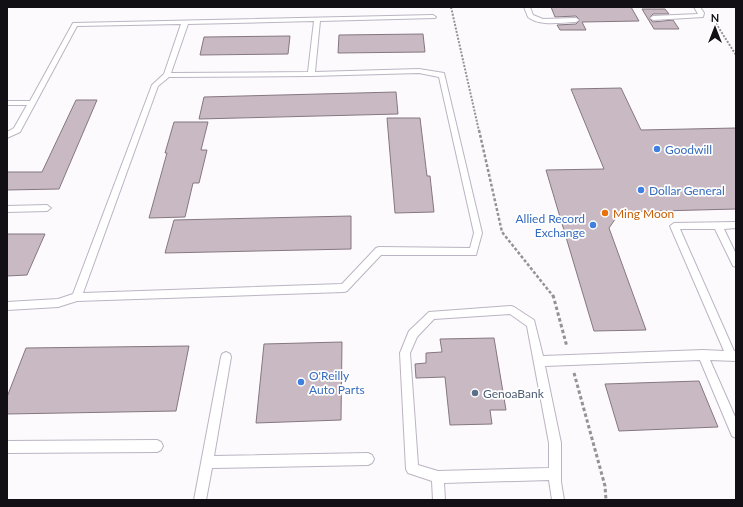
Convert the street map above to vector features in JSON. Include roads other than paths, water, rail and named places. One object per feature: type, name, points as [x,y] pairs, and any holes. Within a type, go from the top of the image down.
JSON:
[{"type":"lane","points":[[527,7],[529,15],[533,18],[542,20],[576,20]]},
{"type":"lane","points":[[653,18],[701,16],[701,13],[697,7]]},
{"type":"lane","points":[[7,135],[17,130],[75,24],[433,17]]},
{"type":"lane","points":[[311,74],[317,19]]},
{"type":"lane","points":[[77,297],[155,85],[167,75],[185,22]]},
{"type":"lane","points":[[7,306],[58,303],[77,297],[344,288],[379,251],[474,252],[478,233],[442,75],[419,72],[167,75]]},
{"type":"lane","points":[[7,103],[31,103]]},
{"type":"lane","points":[[7,209],[47,208]]},
{"type":"lane","points":[[539,361],[733,355],[674,226],[736,226]]},
{"type":"lane","points":[[718,226],[736,263]]},
{"type":"lane","points":[[554,474],[438,477],[412,469],[405,353],[413,334],[432,315],[512,310],[531,322],[555,443],[554,474],[558,500]]},
{"type":"lane","points":[[703,356],[736,432]]},
{"type":"lane","points":[[200,500],[226,357]]},
{"type":"lane","points":[[7,447],[157,446]]},
{"type":"lane","points":[[207,462],[368,459]]},
{"type":"lane","points":[[438,477],[439,500]]},
{"type":"place","name":"Goodwill","points":[[657,149]]},
{"type":"place","name":"Dollar General","points":[[641,190]]},
{"type":"place","name":"Ming Moon","points":[[605,213]]},
{"type":"place","name":"Allied Record Exchange","points":[[593,225]]},
{"type":"place","name":"O'Reilly Auto Parts","points":[[301,382]]},
{"type":"place","name":"GenoaBank","points":[[475,393]]}]
